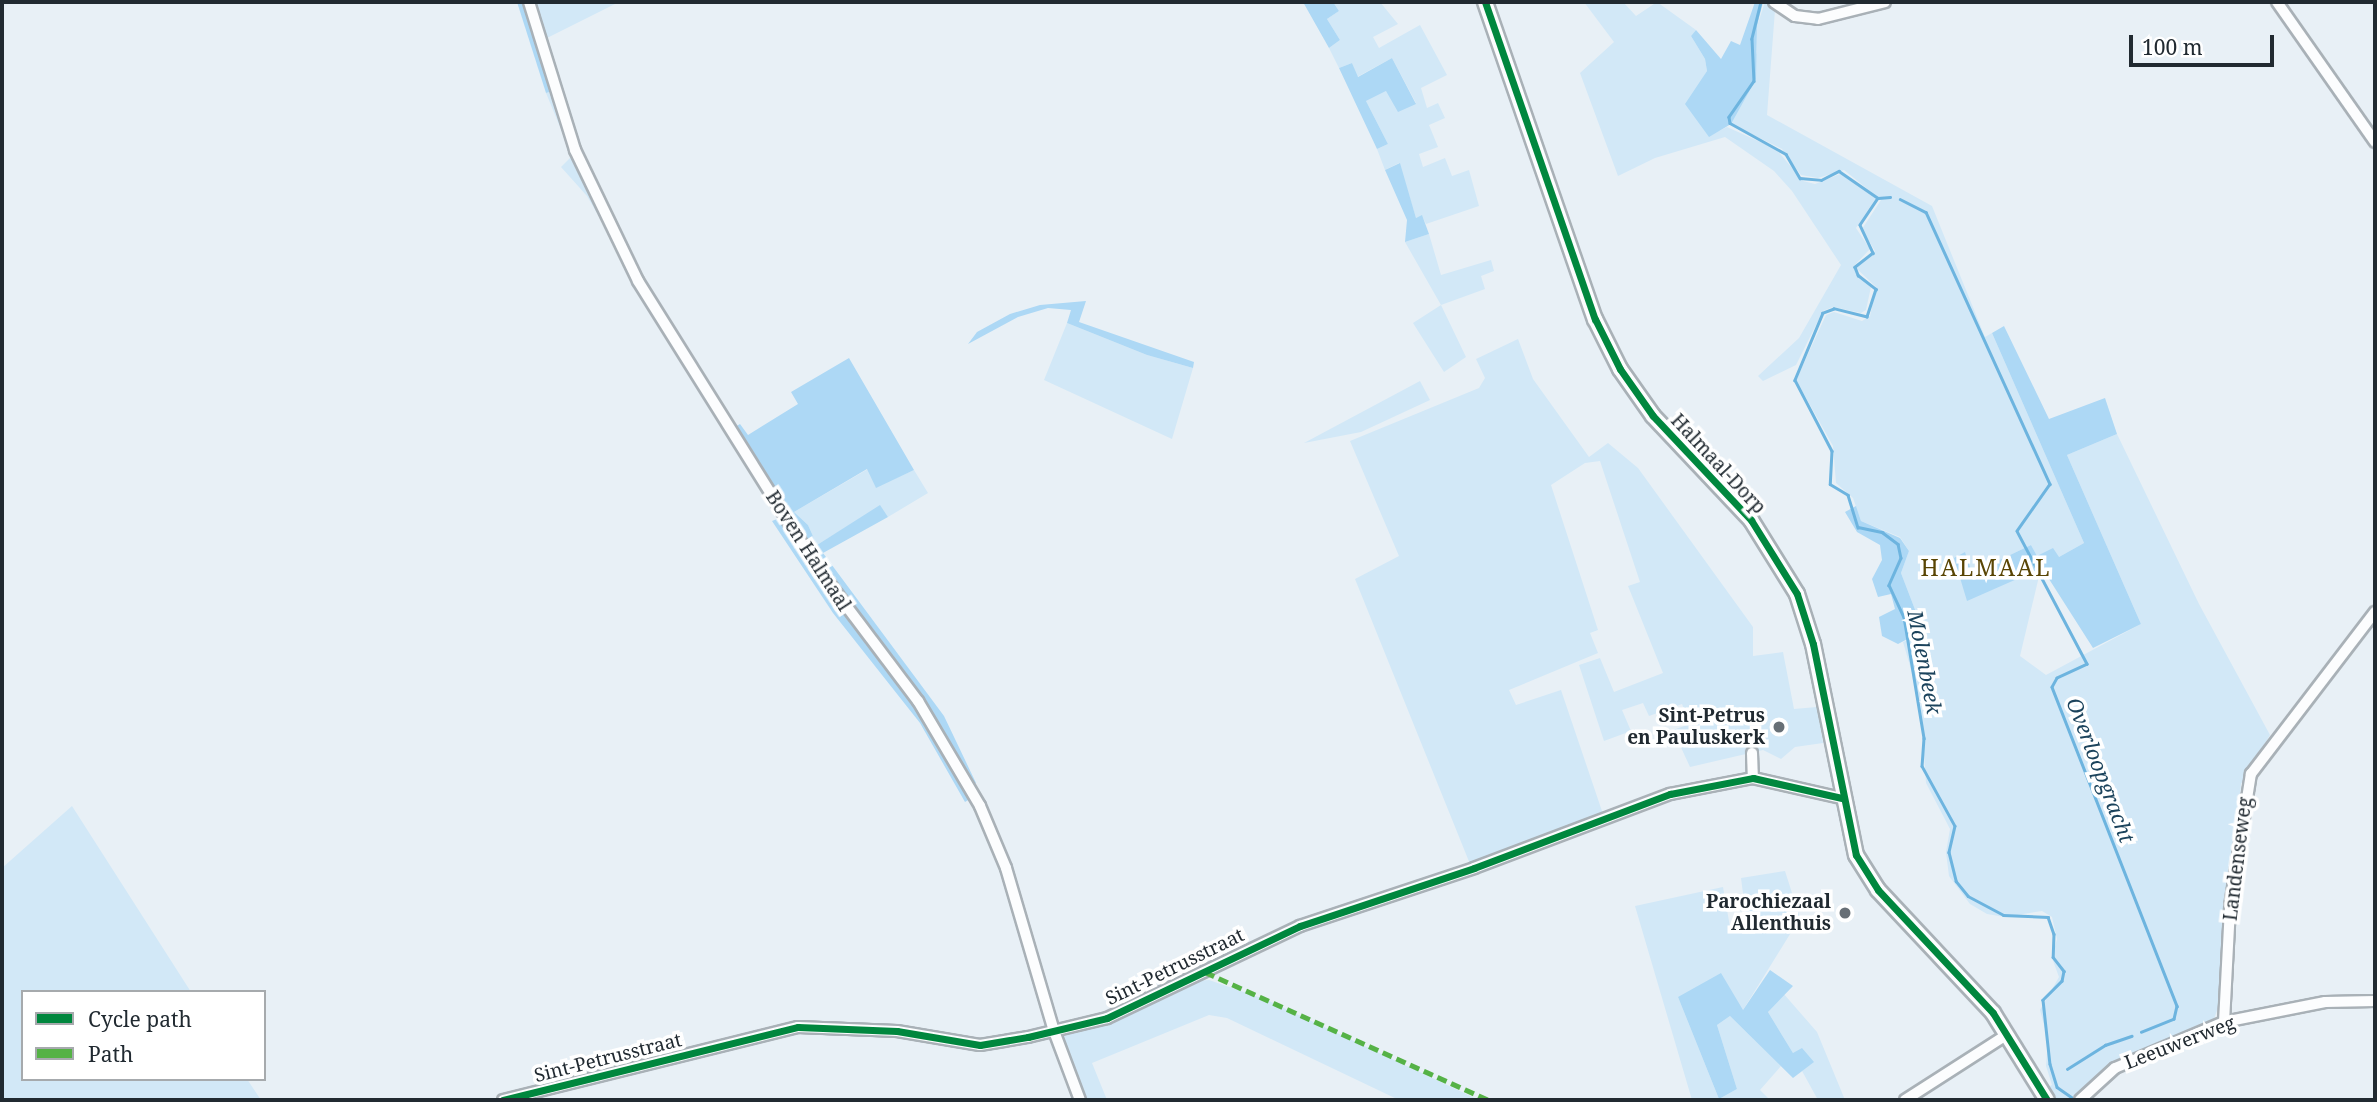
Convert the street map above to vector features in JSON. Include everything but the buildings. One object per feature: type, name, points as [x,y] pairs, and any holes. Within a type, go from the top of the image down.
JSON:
[{"type":"street","name":"Boven Halmaal","points":[[528,2],[575,150],[638,281],[802,543],[849,614],[918,701],[980,806],[1018,901],[1054,1031],[1080,1100]]},
{"type":"street","name":"Halmaal-Dorp","points":[[1485,2],[1592,309],[1620,369],[1653,416],[1751,520],[1797,594],[1813,644],[1851,842],[1869,877],[2008,1034],[2047,1100]]},
{"type":"street","points":[[1774,2],[1795,16],[1818,19],[1885,2]]},
{"type":"street","points":[[2277,2],[2375,142]]},
{"type":"street","name":"Landenseweg","points":[[2224,1023],[2230,906],[2251,774],[2375,612]]},
{"type":"street","points":[[1752,753],[1753,778]]},
{"type":"street","name":"Sint-Petrusstraat","points":[[503,1100],[798,1027],[897,1031],[981,1045],[1054,1031],[1139,1006],[1300,926],[1500,859],[1670,794],[1753,778],[1842,798]]},
{"type":"street","name":"Leeuwerweg","points":[[2080,1100],[2115,1068],[2224,1023],[2325,1002],[2375,1000]]},
{"type":"street","points":[[1905,1100],[2008,1034]]},
{"type":"shaded area","points":[[517,2],[525,2],[553,91],[546,93]]},
{"type":"shaded area","points":[[535,2],[619,2],[545,39]]},
{"type":"shaded area","points":[[1303,2],[1333,2],[1339,11],[1327,19],[1340,40],[1329,48]]},
{"type":"shaded area","points":[[1333,2],[1380,2],[1398,24],[1373,37],[1379,48],[1420,25],[1447,75],[1421,88],[1427,108],[1438,103],[1445,118],[1429,125],[1438,147],[1419,154],[1423,167],[1445,158],[1452,176],[1469,170],[1479,206],[1426,224],[1422,216],[1416,218],[1399,163],[1385,170],[1377,149],[1388,144],[1366,101],[1386,91],[1416,103],[1392,58],[1357,77],[1352,63],[1339,68],[1329,48],[1340,40],[1327,19],[1339,11]]},
{"type":"shaded area","points":[[1584,2],[1623,2],[1636,16],[1657,2],[1696,30],[1691,36],[1705,59],[1707,71],[1700,83],[1709,136],[1727,127],[1776,149],[1803,181],[1815,184],[1840,174],[1876,198],[1856,228],[1870,249],[1853,267],[1871,287],[1866,310],[1861,313],[1833,307],[1823,311],[1796,365],[1763,381],[1758,376],[1799,338],[1841,265],[1792,191],[1774,171],[1725,137],[1655,158],[1618,176],[1580,73],[1614,42]]},
{"type":"shaded area","points":[[1755,2],[1763,2],[1757,26],[1756,79],[1731,124],[1709,137],[1685,104],[1707,71],[1705,59],[1691,36],[1696,30],[1721,59],[1731,41],[1740,45]]},
{"type":"shaded area","points":[[1765,2],[1775,10],[1767,115],[1932,206],[1985,337],[1992,333],[2084,543],[2059,557],[2037,556],[2031,545],[1972,573],[1965,553],[1967,600],[2041,568],[2020,656],[2046,675],[2141,624],[2067,455],[2117,434],[2199,604],[2270,735],[2241,784],[2221,999],[2214,1019],[2120,1059],[2074,1100],[2053,1100],[2048,1087],[2052,1085],[2046,1066],[2048,1040],[2040,1010],[2059,977],[2052,958],[2057,939],[2052,917],[2042,911],[2005,917],[1987,914],[1970,904],[1949,876],[1946,852],[1950,829],[1926,783],[1920,700],[1903,642],[1910,639],[1919,620],[1901,573],[1909,551],[1900,537],[1861,521],[1853,498],[1836,483],[1833,446],[1796,380],[1826,315],[1834,312],[1862,321],[1870,316],[1876,287],[1856,268],[1875,251],[1862,229],[1881,200],[1844,170],[1818,178],[1801,175],[1782,149],[1731,124],[1757,52],[1757,26]]},
{"type":"shaded area","points":[[1392,58],[1416,104],[1398,112],[1386,91],[1366,101],[1388,144],[1377,149],[1339,68],[1352,63],[1358,77]]},
{"type":"shaded area","points":[[553,91],[619,251],[587,196],[561,167],[572,156],[546,93]]},
{"type":"shaded area","points":[[1400,163],[1416,218],[1422,215],[1429,234],[1405,242],[1407,220],[1385,170]]},
{"type":"shaded area","points":[[1429,234],[1441,275],[1491,260],[1494,271],[1481,276],[1485,289],[1441,305],[1405,242]]},
{"type":"shaded area","points":[[1086,301],[1079,322],[1194,362],[1193,368],[1147,355],[1067,323],[1071,310],[1048,308],[1018,317],[968,344],[977,332],[1010,314],[1040,305]]},
{"type":"shaded area","points":[[1441,305],[1466,357],[1444,372],[1413,323]]},
{"type":"shaded area","points":[[1067,323],[1147,355],[1193,368],[1172,439],[1044,380]]},
{"type":"shaded area","points":[[2004,326],[2049,419],[2105,398],[2117,434],[2067,455],[2141,624],[2093,648],[2042,568],[1967,601],[1954,558],[1965,552],[1972,573],[2031,545],[2037,556],[2053,548],[2059,557],[2084,543],[1992,333]]},
{"type":"shaded area","points":[[1518,339],[1533,379],[1589,457],[1608,443],[1638,468],[1753,627],[1753,656],[1783,652],[1794,709],[1817,707],[1823,743],[1795,747],[1781,759],[1763,750],[1690,767],[1673,730],[1690,724],[1682,704],[1649,716],[1643,703],[1622,710],[1631,731],[1604,741],[1579,665],[1600,658],[1614,692],[1663,673],[1628,586],[1640,582],[1600,461],[1585,463],[1551,485],[1598,630],[1590,633],[1598,653],[1509,690],[1516,705],[1561,690],[1604,817],[1470,864],[1355,579],[1399,556],[1350,441],[1479,388],[1485,378],[1476,359]]},
{"type":"shaded area","points":[[849,358],[914,470],[876,488],[867,469],[794,512],[808,525],[817,545],[880,505],[888,517],[823,553],[944,716],[976,783],[972,785],[919,697],[809,561],[914,703],[973,797],[965,802],[920,723],[833,613],[772,521],[787,515],[735,427],[740,424],[748,435],[798,404],[791,392]]},
{"type":"shaded area","points":[[1420,381],[1430,400],[1361,432],[1304,443]]},
{"type":"shaded area","points":[[868,469],[876,487],[914,470],[928,493],[888,517],[880,506],[817,545],[808,525],[794,512]]},
{"type":"shaded area","points":[[1856,506],[1861,521],[1900,538],[1909,551],[1901,573],[1919,620],[1915,635],[1898,644],[1882,636],[1879,617],[1895,609],[1891,594],[1878,597],[1872,579],[1882,560],[1880,545],[1857,532],[1845,512]]},
{"type":"shaded area","points":[[72,806],[190,990],[21,990],[21,1081],[248,1081],[261,1100],[2,1100],[2,868]]},
{"type":"shaded area","points":[[1785,871],[1800,918],[1743,1010],[1678,997],[1719,1099],[1737,1089],[1717,1025],[1730,1016],[1781,1066],[1760,1090],[1770,1100],[1692,1100],[1635,906],[1723,887],[1730,927],[1747,925],[1741,878]]},
{"type":"shaded area","points":[[1770,970],[1793,986],[1768,1012],[1793,1053],[1802,1048],[1814,1062],[1793,1078],[1730,1016],[1717,1025],[1737,1089],[1719,1099],[1678,997],[1721,973],[1743,1010]]},
{"type":"shaded area","points":[[1209,980],[1267,1000],[1479,1100],[1399,1100],[1227,1018],[1209,1015],[1092,1063],[1107,1100],[1083,1100],[1062,1038],[1065,1035],[1138,1011],[1196,981]]},
{"type":"shaded area","points":[[1783,993],[1817,1032],[1845,1100],[1818,1100],[1802,1071],[1813,1062],[1793,1053],[1768,1012]]},
{"type":"waterway","name":"Molenbeek","points":[[1761,2],[1752,39],[1754,81],[1729,117],[1730,123],[1786,154],[1800,178],[1821,180],[1839,171],[1878,198],[1860,225],[1873,253],[1855,267],[1858,275],[1876,289],[1867,317],[1834,309],[1823,313],[1795,380],[1832,451],[1830,484],[1848,495],[1858,527],[1882,532],[1898,544],[1901,558],[1889,585],[1904,617],[1924,738],[1922,766],[1955,826],[1949,852],[1956,881],[1968,896],[2003,915],[2048,917],[2054,934],[2053,957],[2064,971],[2062,981],[2043,1000],[2050,1064],[2057,1087],[2074,1099]]},
{"type":"waterway","name":"Overloopgracht","points":[[1878,198],[1890,197]]},
{"type":"waterway","name":"Overloopgracht","points":[[1900,199],[1926,212],[2050,484],[2017,531],[2087,664],[2057,678],[2052,687],[2177,1006],[2174,1019],[2141,1032]]},
{"type":"waterway","name":"Overloopgracht","points":[[2067,1069],[2105,1045],[2131,1036]]},
{"type":"marked path","points":[[1205,972],[1489,1100]]},
{"type":"cycle path","points":[[1485,2],[1595,319],[1620,369],[1653,416],[1751,520],[1797,594],[1813,644],[1856,855],[1878,890],[1993,1013],[2047,1100]]},
{"type":"cycle path","points":[[503,1100],[798,1027],[897,1031],[980,1045],[1028,1037],[1107,1018],[1300,926],[1474,868],[1670,794],[1753,778],[1842,798]]},
{"type":"place","name":"Sint-Petrus en Pauluskerk","points":[[1779,727]]},
{"type":"place","name":"Parochiezaal Allenthuis","points":[[1845,913]]},
{"type":"district","name":"HALMAAL","points":[[1986,567]]}]
